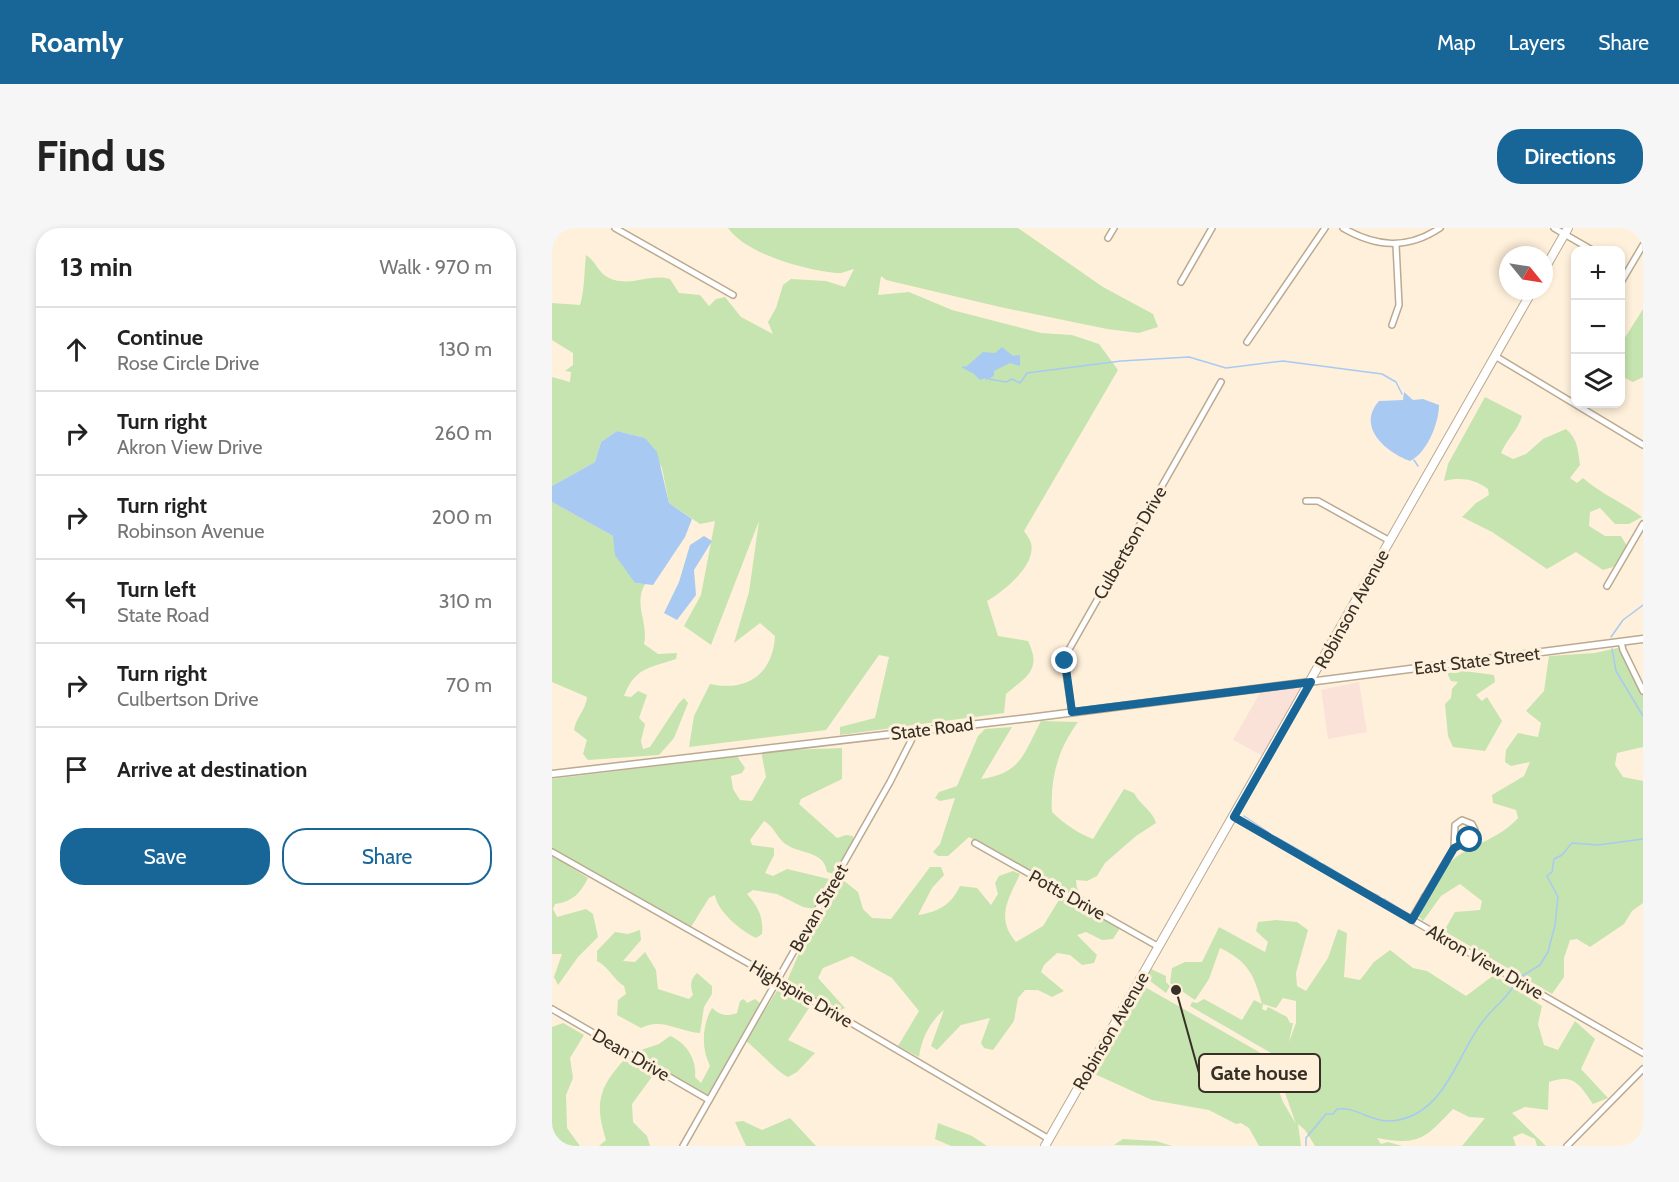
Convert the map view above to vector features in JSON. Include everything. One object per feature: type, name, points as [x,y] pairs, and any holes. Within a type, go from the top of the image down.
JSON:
[{"type":"main road","points":[[1553,254],[1566,231]]},
{"type":"main road","name":"Robinson Avenue","points":[[1047,1143],[1527,300]]},
{"type":"street","points":[[615,228],[733,296]]},
{"type":"street","points":[[1108,238],[1114,228]]},
{"type":"street","points":[[1181,282],[1212,228]]},
{"type":"street","points":[[1247,342],[1324,228]]},
{"type":"street","points":[[1343,228],[1372,242],[1396,245],[1418,240],[1440,228]]},
{"type":"street","points":[[1554,228],[1566,231],[1587,246]]},
{"type":"street","points":[[1392,325],[1399,305],[1396,245]]},
{"type":"street","points":[[1625,276],[1643,245]]},
{"type":"street","points":[[1495,356],[1643,445]]},
{"type":"street","name":"Culbertson Drive","points":[[1072,712],[1065,666],[1067,653],[1221,382]]},
{"type":"street","points":[[1306,501],[1318,501],[1390,542]]},
{"type":"street","points":[[1607,586],[1643,524]]},
{"type":"street","name":"East State Street","points":[[1311,682],[1643,639]]},
{"type":"street","points":[[1621,642],[1643,691]]},
{"type":"street","name":"State Road","points":[[552,774],[1311,682]]},
{"type":"street","name":"Bevan Street","points":[[683,1146],[916,731]]},
{"type":"street","name":"Akron View Drive","points":[[1234,817],[1643,1053]]},
{"type":"street","points":[[1412,920],[1454,848],[1473,836],[1474,826],[1469,822],[1459,821],[1452,828],[1454,848]]},
{"type":"street","name":"Potts Drive","points":[[975,843],[1159,947]]},
{"type":"street","name":"Highspire Drive","points":[[552,852],[778,980],[1047,1143]]},
{"type":"street","name":"Dean Drive","points":[[552,1009],[709,1100]]},
{"type":"street","points":[[1567,1146],[1643,1069]]},
{"type":"shaded area","points":[[1359,682],[1367,732],[1328,739],[1321,690]]},
{"type":"shaded area","points":[[1307,684],[1265,757],[1233,740],[1261,691]]},
{"type":"green space","points":[[728,228],[1018,228],[1103,287],[1153,314],[1158,327],[1139,333],[1107,329],[1000,307],[886,280],[881,276],[878,295],[909,292],[952,310],[1041,333],[1072,335],[1099,344],[1118,370],[1024,531],[1031,543],[1031,551],[1024,569],[1010,584],[987,601],[998,636],[1028,641],[1032,651],[1033,666],[1026,677],[1006,694],[1004,713],[840,735],[840,727],[875,718],[889,657],[879,655],[826,730],[689,747],[694,716],[710,684],[735,685],[756,677],[769,661],[773,649],[775,636],[760,623],[734,643],[749,592],[759,521],[711,645],[684,626],[701,595],[715,521],[700,524],[669,503],[662,468],[645,438],[617,431],[601,442],[595,462],[552,486],[552,377],[570,382],[571,372],[565,371],[573,365],[573,353],[552,340],[552,303],[580,305],[586,255],[605,276],[617,281],[670,279],[679,293],[700,295],[709,306],[716,299],[725,297],[741,317],[773,334],[768,322],[776,308],[783,285],[791,279],[826,281],[845,287],[854,269],[836,273],[777,259],[748,246]]},
{"type":"green space","points":[[1643,309],[1643,377],[1633,382],[1625,378],[1625,338]]},
{"type":"green space","points":[[1485,397],[1522,416],[1501,453],[1513,459],[1526,454],[1543,439],[1566,429],[1575,441],[1580,465],[1570,478],[1577,483],[1583,478],[1642,517],[1629,524],[1615,524],[1600,508],[1590,512],[1589,526],[1605,536],[1621,536],[1627,546],[1613,567],[1603,570],[1576,552],[1547,569],[1492,532],[1462,517],[1476,503],[1489,495],[1488,489],[1467,480],[1444,481],[1448,464]]},
{"type":"green space","points":[[552,502],[613,536],[635,583],[645,584],[640,599],[645,629],[644,644],[658,654],[677,653],[676,659],[638,674],[628,686],[624,696],[631,697],[638,691],[647,695],[639,718],[645,724],[641,741],[643,749],[650,747],[679,703],[684,698],[688,703],[674,738],[659,755],[588,760],[583,754],[587,740],[574,730],[587,697],[552,682]]},
{"type":"green space","points":[[1622,647],[1643,691],[1643,747],[1617,753],[1615,765],[1623,777],[1643,781],[1643,903],[1632,911],[1624,924],[1590,947],[1577,939],[1570,940],[1564,958],[1564,977],[1552,994],[1444,931],[1455,912],[1480,910],[1482,901],[1460,884],[1441,896],[1423,921],[1419,917],[1446,868],[1456,857],[1504,830],[1518,818],[1516,810],[1493,803],[1492,795],[1524,776],[1530,762],[1511,766],[1505,762],[1506,750],[1518,733],[1538,737],[1541,723],[1526,711],[1544,691],[1549,656],[1595,653]]},
{"type":"green space","points":[[1464,671],[1494,675],[1495,682],[1476,695],[1482,701],[1487,697],[1502,721],[1485,751],[1453,747],[1448,736],[1445,704],[1451,698],[1452,689],[1458,682],[1451,681],[1447,673]]},
{"type":"green space","points":[[1041,721],[1078,722],[1060,753],[1054,776],[1052,812],[1056,816],[1093,839],[1124,789],[1134,793],[1156,823],[1136,836],[1105,863],[1097,876],[1087,881],[1076,880],[1077,888],[1090,905],[969,837],[948,856],[938,856],[933,852],[940,844],[955,798],[940,801],[935,798],[939,792],[957,786],[978,736],[985,729],[1012,727],[981,779],[1005,772],[1013,767],[1025,752]]},
{"type":"green space","points":[[842,748],[842,779],[801,799],[799,804],[837,838],[846,835],[853,836],[853,841],[834,874],[827,872],[821,859],[783,842],[764,821],[750,840],[752,845],[774,848],[774,855],[765,873],[773,876],[787,869],[829,879],[814,909],[803,907],[777,894],[753,890],[747,894],[761,917],[762,934],[756,938],[731,920],[720,907],[715,895],[709,898],[691,927],[552,849],[552,779],[737,756],[745,768],[742,773],[731,776],[733,789],[740,800],[752,801],[766,777],[761,751]]},
{"type":"green space","points":[[552,855],[588,878],[575,896],[555,904],[553,909],[557,917],[586,909],[593,914],[598,937],[578,957],[558,985],[554,977],[562,954],[552,954]]},
{"type":"green space","points":[[930,867],[941,867],[944,875],[932,888],[918,915],[932,912],[948,903],[960,886],[977,888],[991,905],[998,894],[995,883],[999,876],[1013,871],[1020,874],[1008,900],[1005,916],[1006,925],[1016,942],[1043,926],[1062,895],[1120,928],[1113,939],[1102,940],[1086,932],[1077,935],[1097,955],[1094,963],[1082,965],[1070,955],[1057,953],[1044,965],[1041,972],[1064,991],[1052,997],[1038,990],[1025,990],[1018,998],[1014,1021],[993,1050],[984,1048],[981,1043],[990,1018],[961,1025],[937,1050],[931,1046],[944,1010],[927,1031],[919,1057],[898,1046],[919,1011],[892,978],[852,956],[823,968],[818,978],[845,1008],[838,1011],[787,981],[807,935],[843,880],[858,892],[863,909],[872,918],[891,919]]},
{"type":"green space","points":[[1276,920],[1297,922],[1308,930],[1296,973],[1297,986],[1306,991],[1328,958],[1338,929],[1347,933],[1344,977],[1360,980],[1374,962],[1390,950],[1413,968],[1427,971],[1466,996],[1494,975],[1542,1006],[1538,1024],[1544,1045],[1558,1050],[1575,1021],[1595,1039],[1581,1069],[1608,1098],[1593,1104],[1576,1082],[1565,1079],[1549,1082],[1548,1110],[1525,1107],[1512,1113],[1546,1146],[1537,1146],[1535,1139],[1522,1133],[1513,1137],[1516,1146],[1462,1146],[1485,1118],[1469,1117],[1453,1109],[1421,1137],[1403,1141],[1377,1138],[1381,1144],[1388,1142],[1402,1146],[1315,1146],[1305,1130],[1298,1124],[1301,1146],[1259,1146],[1249,1128],[1241,1123],[1236,1124],[1209,1110],[1152,1100],[1088,1071],[1118,1018],[1123,1020],[1142,987],[1145,987],[1266,1056],[1283,1102],[1296,1124],[1271,1053],[1190,1006],[1192,1002],[1197,1003],[1204,999],[1242,1020],[1254,1000],[1262,1004],[1253,977],[1244,964],[1220,948],[1209,979],[1195,1000],[1170,983],[1172,968],[1185,962],[1202,962],[1219,927],[1265,952],[1268,942],[1256,931],[1258,922]],"holes":[[[1283,998],[1296,1001],[1296,1023],[1289,1042],[1293,1023],[1290,1023],[1287,1017],[1268,1007],[1266,1011],[1262,1009],[1263,1004],[1276,1008]]]},
{"type":"green space","points":[[640,930],[641,940],[623,961],[635,962],[645,952],[656,970],[658,989],[689,999],[693,995],[692,980],[697,973],[712,986],[712,994],[704,1007],[700,1033],[663,1024],[641,1028],[617,1015],[618,1000],[626,994],[624,986],[597,961],[597,951],[615,932],[628,934]]},
{"type":"green space","points":[[1151,969],[1166,976],[1166,982],[1170,986],[1166,993],[1146,978]]},
{"type":"green space","points":[[780,986],[803,997],[811,1005],[788,1040],[815,1053],[797,1072],[788,1077],[746,1041]]},
{"type":"green space","points":[[744,999],[747,1003],[755,999],[761,1004],[710,1096],[639,1056],[638,1051],[659,1044],[670,1036],[690,1053],[695,1077],[701,1083],[710,1066],[705,1052],[704,1037],[706,1022],[712,1008],[723,1015],[730,1015],[737,1013],[740,1001]]},
{"type":"green space","points":[[563,1023],[584,1035],[570,1058],[573,1078],[566,1095],[567,1128],[580,1146],[552,1146],[552,1027]]},
{"type":"green space","points":[[623,1061],[643,1066],[654,1074],[632,1104],[633,1122],[647,1136],[650,1146],[599,1146],[606,1140],[600,1116],[601,1098],[608,1080]]},
{"type":"green space","points":[[790,1118],[816,1146],[746,1146],[735,1122],[743,1121],[762,1130]]},
{"type":"green space","points":[[938,1123],[972,1136],[987,1146],[951,1146],[935,1139]]},
{"type":"green space","points":[[1123,1139],[1156,1141],[1172,1146],[1114,1145]]},
{"type":"water","points":[[1002,347],[1013,356],[1020,355],[1020,366],[1010,363],[994,371],[994,376],[986,380],[985,378],[980,380],[961,367],[967,366],[983,352],[995,353]]},
{"type":"water","points":[[1404,392],[1413,400],[1423,399],[1439,405],[1437,420],[1427,445],[1410,461],[1384,445],[1372,429],[1371,420],[1379,401],[1403,400]]},
{"type":"water","points":[[617,431],[645,438],[657,452],[669,503],[692,519],[685,537],[653,585],[635,583],[615,555],[613,536],[552,502],[552,486],[595,462],[601,442]]},
{"type":"water","points":[[704,536],[712,541],[694,570],[696,595],[677,620],[664,613],[679,582],[690,545]]},
{"type":"waterway","points":[[989,379],[1006,382],[1012,379],[1020,383],[1027,373],[1121,361],[1189,357],[1226,368],[1283,361],[1382,374],[1396,382],[1402,394]]},
{"type":"waterway","points":[[1414,460],[1418,466]]},
{"type":"waterway","points":[[1611,637],[1623,620],[1643,605]]},
{"type":"waterway","points":[[1612,649],[1616,671],[1643,716]]},
{"type":"waterway","points":[[1244,816],[1268,832]]},
{"type":"waterway","points":[[1276,837],[1318,861]]},
{"type":"waterway","points":[[1522,976],[1540,965],[1548,952],[1555,925],[1558,897],[1547,876],[1552,872],[1554,859],[1562,855],[1572,843],[1598,845],[1643,839]]},
{"type":"waterway","points":[[1323,864],[1363,888]]},
{"type":"waterway","points":[[1368,891],[1379,896]]},
{"type":"waterway","points":[[1418,903],[1422,894]]},
{"type":"waterway","points":[[1384,899],[1408,914]]},
{"type":"waterway","points":[[1306,1146],[1306,1138],[1326,1114],[1333,1114],[1337,1109],[1350,1110],[1383,1121],[1408,1117],[1424,1109],[1447,1083],[1483,1021],[1513,987]]},
{"type":"place","name":"Gate house","points":[[1176,990]]},
{"type":"route","points":[[1065,661],[1072,712],[1311,682],[1234,817],[1412,920],[1454,848],[1470,840]]}]
